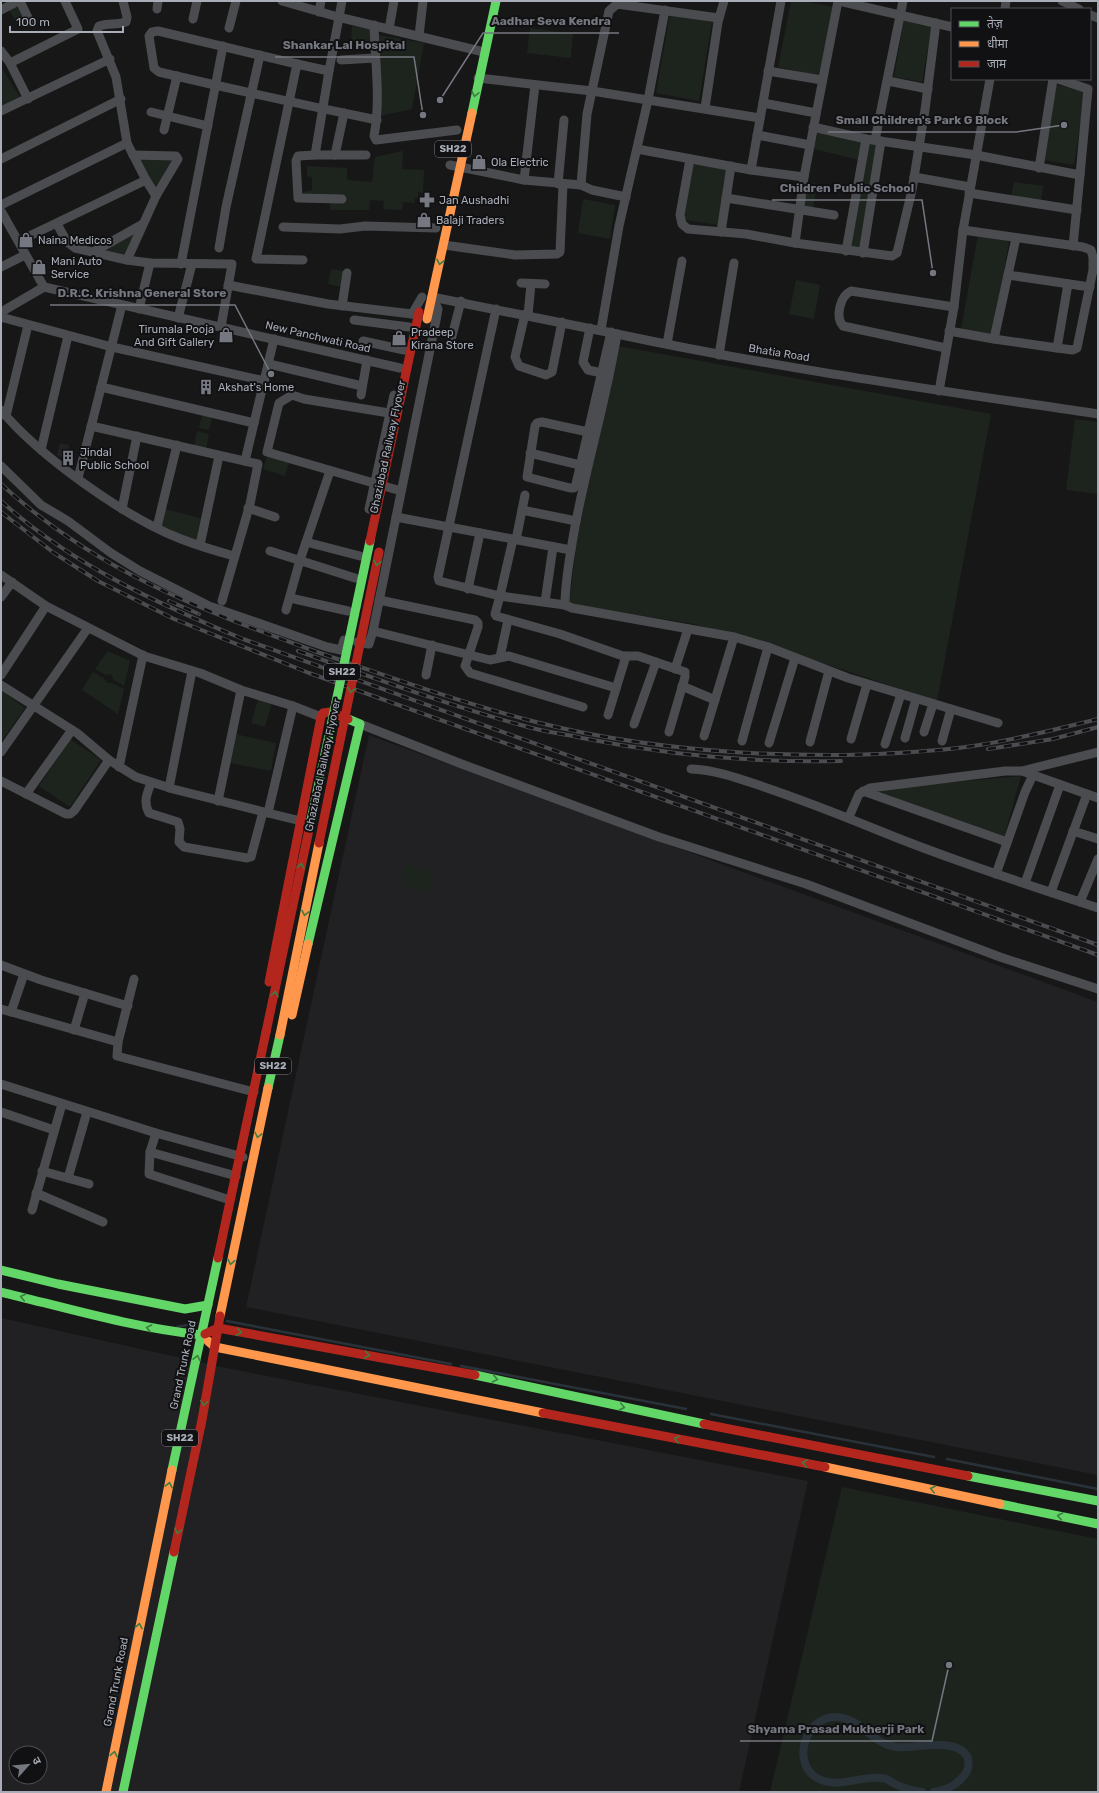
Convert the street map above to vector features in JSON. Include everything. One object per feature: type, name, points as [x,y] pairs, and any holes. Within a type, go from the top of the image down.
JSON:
[{"type":"main road","name":"SH22","points":[[432,297],[478,78],[496,1]]},
{"type":"main road","points":[[472,60],[476,38]]},
{"type":"main road","name":"SH22","points":[[454,142],[460,118]]},
{"type":"main road","name":"SH22","points":[[447,177],[451,160]]},
{"type":"main road","points":[[435,231],[438,218]]},
{"type":"main road","name":"Ghaziabad Railway Flyover","points":[[255,1088],[415,313],[423,293]]},
{"type":"main road","name":"Ghaziabad Railway Flyover","points":[[390,498],[432,297]]},
{"type":"main road","name":"Ghaziabad Railway Flyover","points":[[266,1097],[380,544]]},
{"type":"main road","points":[[255,1088],[256,1044],[321,717],[323,713],[330,712],[360,724],[278,1077],[266,1097]]},
{"type":"main road","name":"Grand Trunk Road","points":[[106,1792],[165,1504],[255,1088]]},
{"type":"main road","name":"SH22","points":[[123,1792],[183,1508],[252,1159],[266,1097]]},
{"type":"main road","points":[[1,1270],[58,1284],[185,1309],[208,1305]]},
{"type":"main road","points":[[1,1292],[141,1326],[202,1335],[218,1328],[457,1371],[698,1424],[1098,1501]]},
{"type":"main road","points":[[202,1335],[215,1347],[460,1397],[825,1467],[1098,1524]]},
{"type":"main road","points":[[165,1504],[183,1508]]},
{"type":"main road","points":[[149,1580],[167,1584]]},
{"type":"street","points":[[1,10],[19,1],[30,22]]},
{"type":"street","points":[[6,61],[78,29],[65,1]]},
{"type":"street","points":[[123,1],[127,17],[126,22],[99,26],[97,31],[110,59],[116,77],[121,99],[127,143],[132,155],[156,196]]},
{"type":"street","points":[[193,19],[197,1]]},
{"type":"street","points":[[230,28],[236,1]]},
{"type":"street","points":[[282,1],[296,3],[319,12],[338,17],[484,52]]},
{"type":"street","points":[[319,12],[321,1]]},
{"type":"street","points":[[314,155],[342,1]]},
{"type":"street","points":[[389,29],[394,1]]},
{"type":"street","points":[[419,36],[423,1]]},
{"type":"street","points":[[705,108],[719,20],[724,1]]},
{"type":"street","points":[[751,170],[781,1]]},
{"type":"street","points":[[795,243],[804,177],[838,1],[951,26]]},
{"type":"street","points":[[846,251],[888,81],[903,1]]},
{"type":"street","points":[[1064,1],[1076,8]]},
{"type":"street","points":[[581,185],[586,125],[610,11],[617,4],[665,10],[719,20]]},
{"type":"street","points":[[601,330],[626,197],[648,100],[665,10]]},
{"type":"street","points":[[690,159],[680,214],[682,224],[688,229],[746,234],[846,251],[892,256],[897,252],[914,177],[928,89],[936,23]]},
{"type":"street","points":[[374,25],[377,120],[374,136],[376,140],[457,130]]},
{"type":"street","points":[[329,71],[223,46],[152,32],[149,36],[154,68],[159,72],[289,102],[377,120]]},
{"type":"street","points":[[181,264],[223,46]]},
{"type":"street","points":[[1,50],[28,99]]},
{"type":"street","points":[[219,248],[226,206],[260,55]]},
{"type":"street","points":[[342,60],[375,58]]},
{"type":"street","points":[[1,112],[110,59]]},
{"type":"street","points":[[297,64],[256,259],[303,260]]},
{"type":"street","points":[[768,71],[822,80]]},
{"type":"street","points":[[164,130],[177,76]]},
{"type":"street","points":[[478,78],[592,91],[760,118]]},
{"type":"street","points":[[939,391],[954,307],[963,230],[990,80]]},
{"type":"street","points":[[1038,168],[1053,80]]},
{"type":"street","points":[[1061,80],[1088,89],[1073,246]]},
{"type":"street","points":[[888,81],[928,89]]},
{"type":"street","points":[[524,180],[535,84]]},
{"type":"street","points":[[1,159],[121,99]]},
{"type":"street","points":[[763,103],[816,114]]},
{"type":"street","points":[[151,112],[208,126]]},
{"type":"street","points":[[335,155],[344,113]]},
{"type":"street","points":[[444,245],[515,256],[557,254],[560,252],[564,120]]},
{"type":"street","points":[[813,127],[874,140],[976,155],[1080,175]]},
{"type":"street","points":[[757,135],[810,145]]},
{"type":"street","points":[[863,253],[874,140]]},
{"type":"street","points":[[1,205],[127,143]]},
{"type":"street","points":[[637,149],[751,170],[804,177]]},
{"type":"street","points":[[127,260],[156,196],[178,159],[176,156],[132,155]]},
{"type":"street","points":[[342,199],[298,198],[296,161],[298,156],[366,155]]},
{"type":"street","points":[[451,160],[460,167],[524,180],[581,185],[592,190],[626,197]]},
{"type":"street","points":[[721,232],[731,166]]},
{"type":"street","points":[[914,177],[970,190],[1077,210]]},
{"type":"street","points":[[19,241],[146,180]]},
{"type":"street","points":[[726,198],[834,215]]},
{"type":"street","points":[[1,211],[4,224],[19,241],[25,255],[44,287],[1,312]]},
{"type":"street","points":[[57,224],[71,247],[127,260],[150,263],[232,264],[221,327]]},
{"type":"street","points":[[93,252],[144,224]]},
{"type":"street","points":[[283,227],[340,228],[365,226],[435,231]]},
{"type":"street","points":[[949,331],[1074,350],[1077,348],[1090,287],[1096,270],[1096,258],[1090,250],[1073,246],[963,230]]},
{"type":"street","points":[[994,339],[1016,238]]},
{"type":"street","points":[[1,267],[25,255]]},
{"type":"street","points":[[667,344],[682,261]]},
{"type":"street","points":[[139,309],[150,263]]},
{"type":"street","points":[[719,355],[734,263]]},
{"type":"street","points":[[178,318],[192,264]]},
{"type":"street","points":[[342,306],[347,273]]},
{"type":"street","points":[[1008,275],[1090,287]]},
{"type":"street","points":[[521,283],[545,284]]},
{"type":"street","points":[[531,284],[526,315],[515,357],[519,366],[546,375],[552,372],[562,322]]},
{"type":"street","points":[[1057,348],[1068,284]]},
{"type":"street","points":[[1,466],[42,506],[68,521],[111,553],[140,571],[209,606],[327,647],[341,650],[345,638],[343,634],[389,413],[409,327],[415,313],[342,306],[228,285]]},
{"type":"street","name":"New Panchwati Road","points":[[44,287],[400,368]]},
{"type":"street","points":[[946,348],[843,326],[840,322],[839,316],[842,298],[846,293],[851,291],[954,307]]},
{"type":"street","points":[[345,638],[366,645],[370,642],[373,631],[437,315],[438,309],[432,297]]},
{"type":"street","name":"Bhatia Road","points":[[432,297],[461,301],[719,355],[939,391],[1098,414]]},
{"type":"street","points":[[451,340],[461,301]]},
{"type":"street","points":[[78,478],[122,305]]},
{"type":"street","points":[[496,309],[438,577],[439,581],[500,596],[565,605],[572,608],[734,637],[768,647],[867,684],[998,723]]},
{"type":"street","points":[[1,317],[112,347],[265,381]]},
{"type":"street","points":[[354,320],[409,327]]},
{"type":"street","points":[[28,324],[4,413],[41,450],[78,478],[122,508],[180,539],[234,556]]},
{"type":"street","points":[[590,328],[583,362],[588,370],[602,373]]},
{"type":"street","points":[[588,432],[542,422],[537,423],[535,426],[530,453],[527,477],[574,488],[576,484],[602,373],[614,333]]},
{"type":"street","points":[[565,605],[571,550],[581,491],[610,374],[614,333]]},
{"type":"street","points":[[41,450],[68,336]]},
{"type":"street","points":[[245,461],[274,339]]},
{"type":"street","points":[[363,341],[404,350]]},
{"type":"street","points":[[269,364],[362,390],[367,360]]},
{"type":"street","points":[[101,387],[254,423]]},
{"type":"street","points":[[389,413],[304,399],[292,395],[279,403],[267,452],[401,492]]},
{"type":"street","points":[[91,426],[258,464],[248,508],[222,601]]},
{"type":"street","points":[[122,508],[137,436]]},
{"type":"street","points":[[157,527],[177,445]]},
{"type":"street","points":[[530,453],[580,465]]},
{"type":"street","points":[[200,545],[219,456]]},
{"type":"street","points":[[286,610],[300,560],[330,471]]},
{"type":"street","points":[[526,495],[495,614],[508,620],[626,656],[638,656],[685,672],[669,732]]},
{"type":"street","points":[[248,508],[275,518]]},
{"type":"street","points":[[522,510],[576,521]]},
{"type":"street","points":[[396,517],[571,550]]},
{"type":"street","points":[[468,589],[480,533]]},
{"type":"street","points":[[306,542],[360,556]]},
{"type":"street","points":[[545,602],[553,547]]},
{"type":"street","points":[[270,550],[355,578]]},
{"type":"street","points":[[1,575],[46,606],[143,655],[321,717]]},
{"type":"street","points":[[1,597],[12,582]]},
{"type":"street","points":[[290,598],[348,611]]},
{"type":"street","points":[[379,600],[475,620],[478,623],[478,627],[465,666],[470,673],[583,708]]},
{"type":"street","points":[[1,675],[46,606]]},
{"type":"street","points":[[500,657],[508,620]]},
{"type":"street","points":[[1,752],[88,628]]},
{"type":"street","points":[[675,669],[688,629]]},
{"type":"street","points":[[373,631],[490,660],[509,656],[616,688]]},
{"type":"street","points":[[704,736],[734,637]]},
{"type":"street","points":[[426,675],[432,645]]},
{"type":"street","points":[[742,741],[768,647]]},
{"type":"street","points":[[119,767],[143,655]]},
{"type":"street","points":[[608,715],[626,656]]},
{"type":"street","points":[[769,743],[795,658]]},
{"type":"street","points":[[634,724],[656,662]]},
{"type":"street","points":[[810,742],[829,670]]},
{"type":"street","points":[[169,788],[192,671]]},
{"type":"street","points":[[851,739],[867,684]]},
{"type":"street","points":[[1,685],[72,730],[119,767],[151,783],[218,801],[335,829]]},
{"type":"street","points":[[682,686],[715,700]]},
{"type":"street","points":[[218,801],[241,690]]},
{"type":"street","points":[[885,744],[901,694]]},
{"type":"street","points":[[905,738],[916,699]]},
{"type":"street","points":[[924,732],[932,704]]},
{"type":"street","points":[[151,783],[145,800],[149,813],[178,822],[180,829],[179,842],[184,846],[247,858],[251,856],[266,813],[293,706]]},
{"type":"street","points":[[942,741],[951,709]]},
{"type":"street","points":[[360,724],[459,763],[659,837],[806,884],[1000,957],[1098,989]]},
{"type":"street","points":[[26,794],[72,730]]},
{"type":"street","points":[[849,817],[859,794],[870,788],[998,772],[1022,771],[1098,752]]},
{"type":"street","points":[[1,782],[66,814],[70,814],[74,811],[109,760]]},
{"type":"street","points":[[691,769],[716,772],[849,817],[875,829],[996,874],[1098,908]]},
{"type":"street","points":[[1022,771],[1098,798]]},
{"type":"street","points":[[996,874],[1025,792],[1033,775]]},
{"type":"street","points":[[1025,884],[1060,784]]},
{"type":"street","points":[[863,791],[1008,842]]},
{"type":"street","points":[[1051,892],[1087,794]]},
{"type":"street","points":[[1073,830],[1098,839]]},
{"type":"street","points":[[1080,902],[1098,859]]},
{"type":"street","points":[[1,965],[24,974],[128,1006]]},
{"type":"street","points":[[11,1012],[24,974]]},
{"type":"street","points":[[134,979],[118,1042],[117,1053],[119,1057],[255,1088]]},
{"type":"street","points":[[74,1030],[85,993]]},
{"type":"street","points":[[1,1009],[118,1042]]},
{"type":"street","points":[[1,1084],[156,1133],[252,1159]]},
{"type":"street","points":[[32,1210],[62,1104]]},
{"type":"street","points":[[1,1112],[54,1130]]},
{"type":"street","points":[[68,1178],[87,1112]]},
{"type":"street","points":[[156,1133],[150,1152],[148,1172],[152,1176],[230,1200]]},
{"type":"street","points":[[150,1152],[236,1176]]},
{"type":"street","points":[[42,1171],[89,1184]]},
{"type":"street","points":[[36,1194],[103,1222]]},
{"type":"shaded area","points":[[791,1],[803,1],[834,7],[821,76],[778,67]]},
{"type":"shaded area","points":[[17,5],[25,20],[17,24],[9,10]]},
{"type":"shaded area","points":[[670,14],[712,21],[699,101],[656,93]]},
{"type":"shaded area","points":[[904,19],[932,24],[922,82],[894,77]]},
{"type":"shaded area","points":[[352,26],[371,27],[370,44],[351,42]]},
{"type":"shaded area","points":[[530,28],[573,34],[571,58],[527,53]]},
{"type":"shaded area","points":[[378,35],[424,43],[412,109],[380,116]]},
{"type":"shaded area","points":[[1,67],[22,100],[1,109]]},
{"type":"shaded area","points":[[1054,85],[1086,89],[1074,165],[1043,160]]},
{"type":"shaded area","points":[[818,132],[863,143],[859,160],[814,149]]},
{"type":"shaded area","points":[[868,142],[879,144],[862,249],[849,248]]},
{"type":"shaded area","points":[[403,151],[402,169],[424,170],[423,193],[418,192],[418,198],[415,198],[415,203],[403,202],[402,210],[383,209],[384,201],[370,200],[369,210],[330,210],[330,197],[302,198],[301,193],[312,190],[312,177],[307,176],[307,166],[347,168],[347,180],[372,182],[375,157]]},
{"type":"shaded area","points":[[137,157],[174,157],[157,191]]},
{"type":"shaded area","points":[[692,164],[727,169],[719,225],[684,220]]},
{"type":"shaded area","points":[[805,182],[817,184],[813,210],[801,209]]},
{"type":"shaded area","points":[[1014,182],[1043,186],[1041,202],[1011,198]]},
{"type":"shaded area","points":[[583,199],[615,205],[610,239],[578,233]]},
{"type":"shaded area","points":[[143,224],[127,260],[93,252]]},
{"type":"shaded area","points":[[978,235],[1009,241],[993,336],[961,330]]},
{"type":"shaded area","points":[[331,269],[345,271],[342,287],[328,284]]},
{"type":"shaded area","points":[[796,280],[820,285],[814,319],[789,314]]},
{"type":"shaded area","points":[[618,346],[991,414],[937,701],[798,655],[694,624],[569,604],[577,539]]},
{"type":"shaded area","points":[[202,415],[212,418],[209,430],[199,428]]},
{"type":"shaded area","points":[[1075,419],[1098,422],[1098,494],[1066,490]]},
{"type":"shaded area","points":[[197,431],[209,434],[206,449],[194,447]]},
{"type":"shaded area","points":[[60,443],[69,445],[67,461],[57,455]]},
{"type":"shaded area","points":[[268,453],[290,460],[285,476],[263,469]]},
{"type":"shaded area","points":[[165,509],[203,519],[197,543],[160,525]]},
{"type":"shaded area","points":[[108,651],[130,661],[124,686],[114,680],[111,674],[106,675],[95,669]]},
{"type":"shaded area","points":[[93,672],[104,678],[107,683],[112,683],[124,689],[118,714],[82,690]]},
{"type":"shaded area","points":[[1,690],[25,708],[1,742]]},
{"type":"shaded area","points":[[258,699],[272,703],[265,727],[251,723]]},
{"type":"shaded area","points":[[235,734],[276,743],[271,771],[230,763]]},
{"type":"shaded area","points":[[369,735],[1098,1002],[1098,1475],[246,1307]]},
{"type":"shaded area","points":[[70,739],[101,760],[70,807],[39,786]]},
{"type":"shaded area","points":[[1021,776],[1004,837],[883,793],[879,789]]},
{"type":"shaded area","points":[[405,864],[434,872],[429,893],[400,885]]},
{"type":"shaded area","points":[[1,1318],[231,1369],[808,1481],[739,1792],[1,1792]]},
{"type":"shaded area","points":[[842,1487],[1098,1539],[1098,1792],[770,1792]]},
{"type":"waterway","points":[[227,1321],[451,1364]]},
{"type":"waterway","points":[[177,1327],[197,1323]]},
{"type":"waterway","points":[[461,1366],[686,1409]]},
{"type":"waterway","points":[[711,1414],[934,1457]]},
{"type":"waterway","points":[[947,1459],[1098,1489]]},
{"type":"waterway","points":[[922,1792],[905,1788],[884,1778],[866,1778],[835,1783],[819,1779],[809,1771],[804,1760],[804,1747],[808,1735],[815,1725],[826,1719],[839,1717],[855,1723],[879,1741],[890,1746],[904,1747],[946,1745],[963,1751],[968,1758],[969,1764],[966,1773],[952,1786],[934,1792]]},
{"type":"railway","points":[[1,484],[73,541],[111,564],[191,603],[317,652],[422,688],[501,713],[567,729],[606,737],[685,748],[765,754],[845,755],[941,750],[989,744],[1098,719]]},
{"type":"railway","points":[[1,501],[28,524],[85,563],[178,611],[243,639],[1098,945]]},
{"type":"railway","points":[[1,512],[54,553],[98,581],[174,619],[309,673],[1098,955]]},
{"type":"railway","points":[[169,601],[199,614]]},
{"type":"railway","points":[[298,651],[441,701],[499,719],[542,730],[614,744],[711,757],[776,761],[841,761]]},
{"type":"railway","points":[[988,749],[1053,739],[1098,727]]},
{"type":"traffic: fast","points":[[472,113],[496,1]]},
{"type":"traffic: fast","points":[[310,825],[370,541]]},
{"type":"traffic: fast","points":[[308,944],[360,724],[348,719]]},
{"type":"traffic: fast","points":[[268,1088],[280,1035]]},
{"type":"traffic: fast","points":[[172,1470],[218,1258]]},
{"type":"traffic: fast","points":[[1,1270],[58,1284],[185,1309],[208,1305]]},
{"type":"traffic: fast","points":[[1,1292],[126,1323],[177,1332],[202,1335],[205,1334]]},
{"type":"traffic: fast","points":[[475,1375],[704,1424]]},
{"type":"traffic: fast","points":[[968,1476],[1098,1501]]},
{"type":"traffic: fast","points":[[1000,1504],[1098,1524]]},
{"type":"traffic: fast","points":[[123,1792],[174,1552]]},
{"type":"traffic: slow","points":[[427,319],[472,113]]},
{"type":"traffic: slow","points":[[280,1035],[319,843]]},
{"type":"traffic: slow","points":[[292,1015],[308,944]]},
{"type":"traffic: slow","points":[[220,1316],[268,1088]]},
{"type":"traffic: slow","points":[[208,1341],[215,1347],[543,1413]]},
{"type":"traffic: slow","points":[[825,1467],[1000,1504]]},
{"type":"traffic: slow","points":[[106,1792],[172,1470]]},
{"type":"traffic: jam","points":[[370,541],[419,312]]},
{"type":"traffic: jam","points":[[319,843],[379,552]]},
{"type":"traffic: jam","points":[[269,982],[321,717],[323,713],[330,712],[348,719]]},
{"type":"traffic: jam","points":[[266,1032],[310,825]]},
{"type":"traffic: jam","points":[[218,1258],[266,1032]]},
{"type":"traffic: jam","points":[[174,1552],[202,1420],[220,1316]]},
{"type":"traffic: jam","points":[[205,1334],[218,1328],[475,1375]]},
{"type":"traffic: jam","points":[[543,1413],[825,1467]]},
{"type":"traffic: jam","points":[[704,1424],[968,1476]]},
{"type":"place","name":"Aadhar Seva Kendra","points":[[440,100]]},
{"type":"place","name":"Shankar Lal Hospital","points":[[423,115]]},
{"type":"place","name":"Small Children's Park G Block","points":[[1064,125]]},
{"type":"place","name":"Ola Electric","points":[[479,162]]},
{"type":"place","name":"Jan Aushadhi","points":[[427,200]]},
{"type":"place","name":"Balaji Traders","points":[[424,220]]},
{"type":"place","name":"Naina Medicos","points":[[26,240]]},
{"type":"place","name":"Mani Auto Service","points":[[39,267]]},
{"type":"place","name":"Children Public School","points":[[933,273]]},
{"type":"place","name":"Tirumala Pooja And Gift Gallery","points":[[226,335]]},
{"type":"place","name":"Pradeep Kirana Store","points":[[399,338]]},
{"type":"place","name":"D.R.C. Krishna General Store","points":[[271,374]]},
{"type":"place","name":"Akshat's Home","points":[[206,387]]},
{"type":"place","name":"Jindal Public School","points":[[68,458]]},
{"type":"place","name":"Shyama Prasad Mukherji Park","points":[[949,1665]]}]
